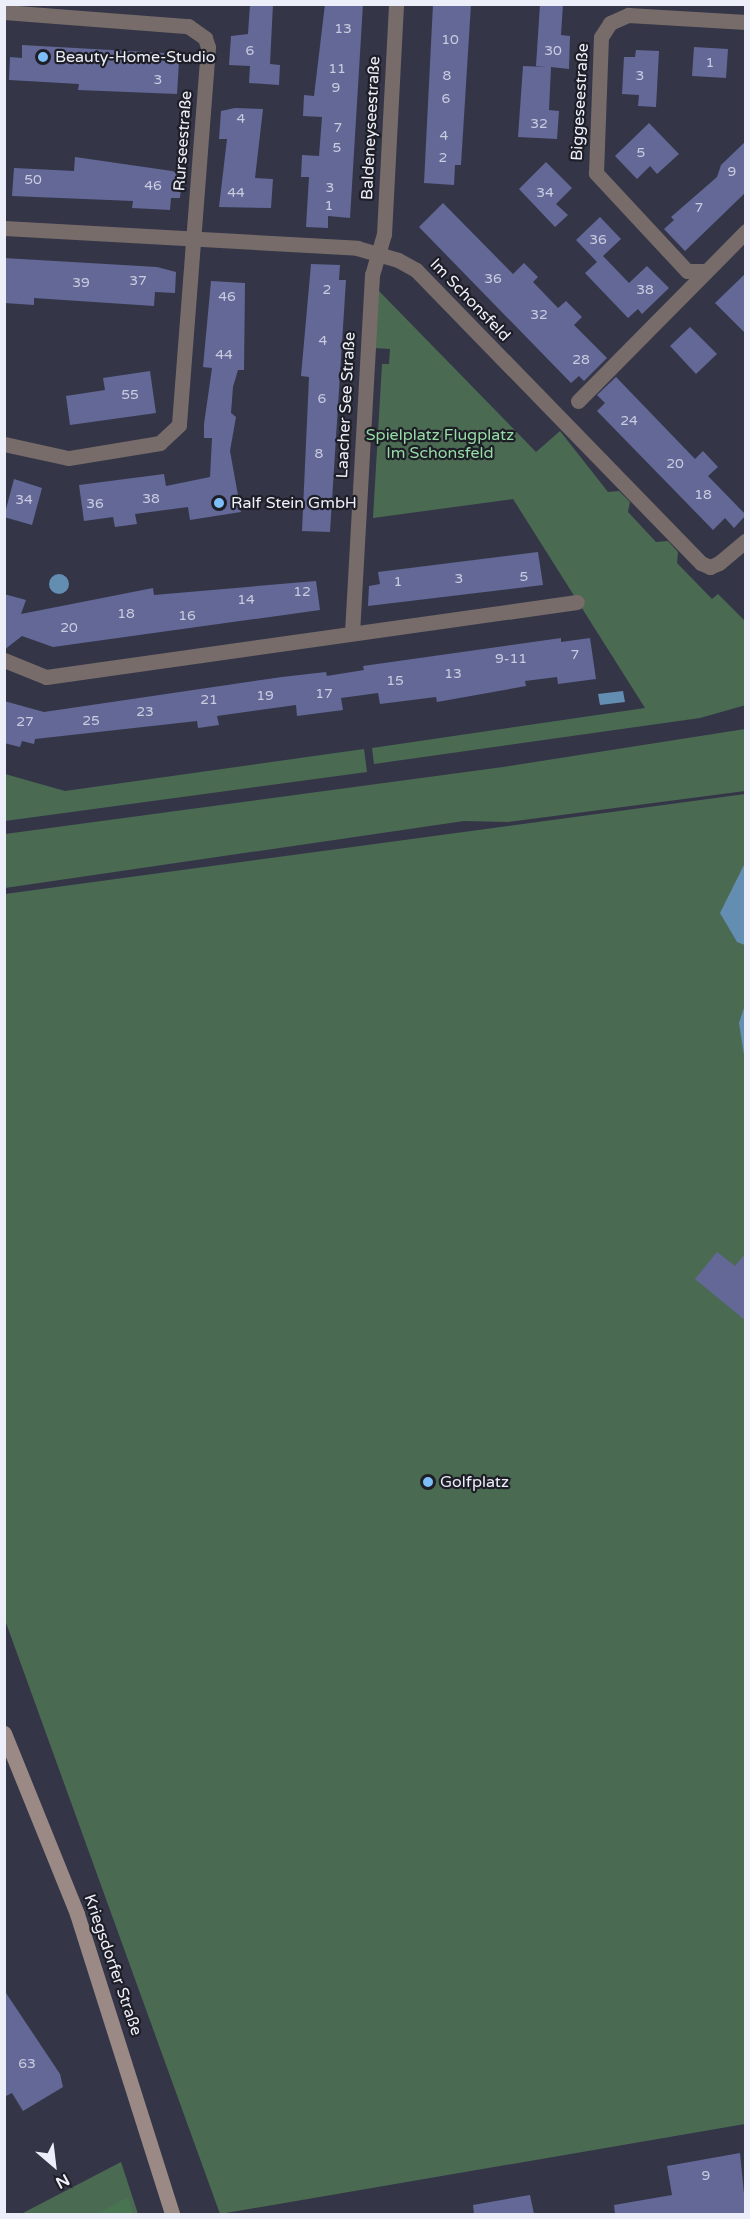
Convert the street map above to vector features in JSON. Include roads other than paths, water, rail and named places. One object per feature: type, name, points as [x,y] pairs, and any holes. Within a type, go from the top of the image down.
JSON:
[{"type":"main road","name":"Kriegsdorfer Straße","points":[[4,1733],[112,2012],[172,2214]]},
{"type":"street","name":"Baldeneyseestraße","points":[[382,253],[396,4]]},
{"type":"street","name":"Rurseestraße","points":[[4,12],[188,26],[205,38],[194,235]]},
{"type":"street","name":"Biggeseestraße","points":[[703,271],[687,271],[596,173],[601,37],[610,23],[628,15],[746,22]]},
{"type":"street","name":"Im Schonsfeld","points":[[4,228],[194,235],[382,253],[416,270],[701,563],[710,567],[719,563],[746,540]]},
{"type":"street","points":[[578,401],[683,299],[703,271],[746,231]]},
{"type":"street","points":[[4,444],[68,458],[160,443],[172,435],[181,418],[194,235]]},
{"type":"street","name":"Laacher See Straße","points":[[352,633],[372,275],[382,253]]},
{"type":"street","points":[[4,660],[46,677],[577,602]]},
{"type":"water","points":[[59,574],[66,577],[69,584],[66,591],[59,594],[52,591],[49,584],[52,577]]},
{"type":"water","points":[[623,691],[625,702],[600,705],[598,694]]},
{"type":"water","points":[[745,863],[745,945],[737,942],[720,913]]},
{"type":"water","points":[[745,1005],[746,1061],[739,1023]]},
{"type":"place","name":"Beauty-Home-Studio","points":[[43,57]]},
{"type":"place","name":"Ralf Stein GmbH","points":[[219,503]]},
{"type":"place","name":"Golfplatz","points":[[428,1482]]},
{"type":"park label","name":"Spielplatz Flugplatz Im Schonsfeld","points":[[440,444]]}]
